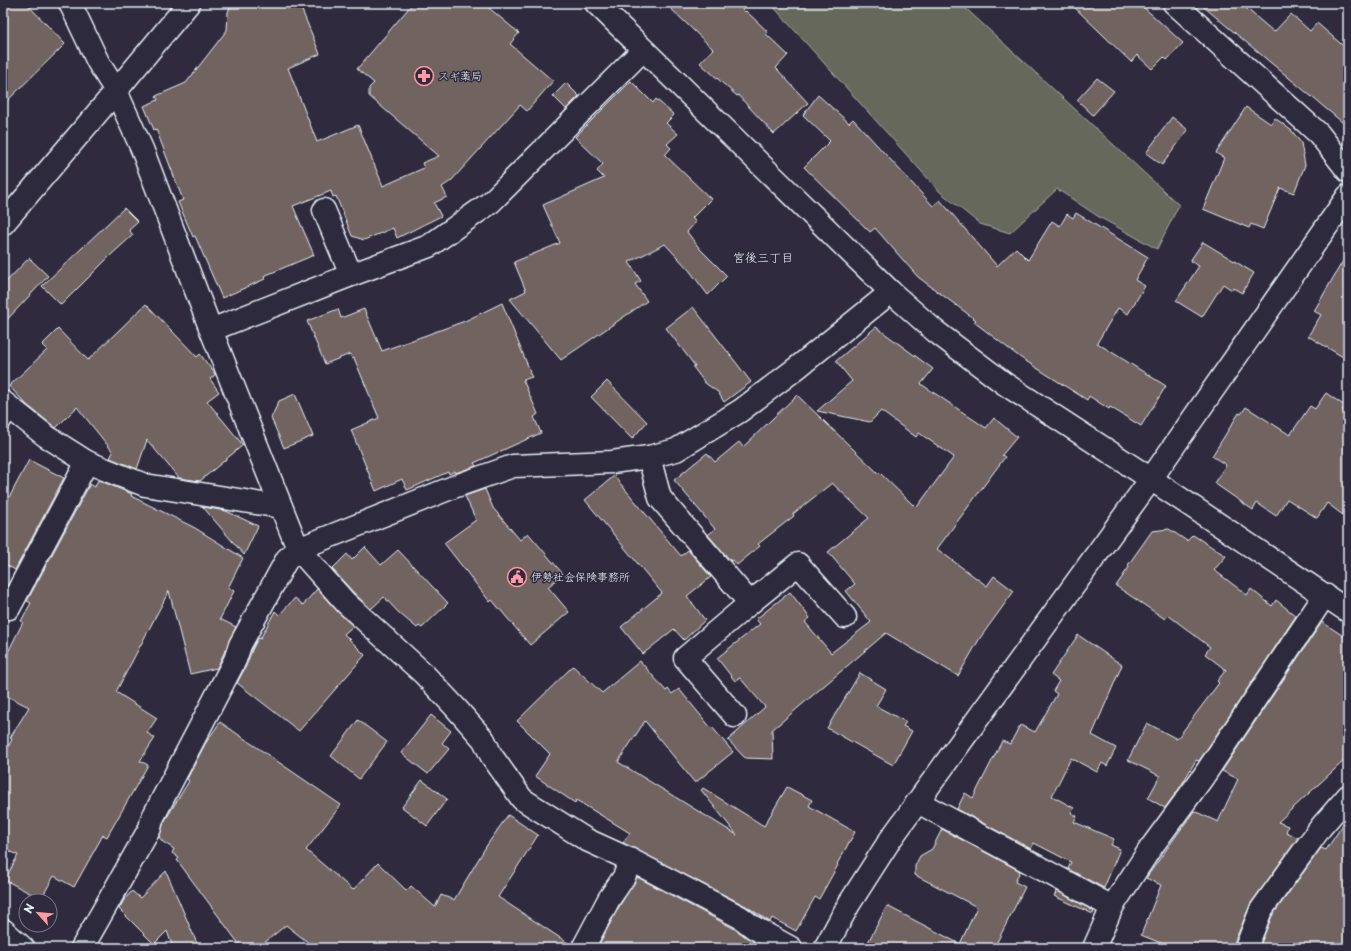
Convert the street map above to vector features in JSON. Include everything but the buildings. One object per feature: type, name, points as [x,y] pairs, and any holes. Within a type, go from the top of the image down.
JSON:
[{"type":"street","points":[[70,3],[98,62],[116,91],[142,148],[211,330],[298,549],[346,603],[423,674],[456,707],[484,740],[491,755],[522,799],[587,840],[631,860],[740,917],[753,927],[791,948]]},
{"type":"street","points":[[3,224],[189,3]]},
{"type":"street","points":[[596,3],[891,292],[935,331],[1005,384],[1348,610]]},
{"type":"street","points":[[1174,3],[1319,134],[1348,171]]},
{"type":"street","points":[[211,330],[351,274],[429,246],[491,202],[643,50]]},
{"type":"street","points":[[825,948],[849,904],[890,840],[1151,479],[1348,196]]},
{"type":"street","points":[[324,210],[351,274]]},
{"type":"street","points":[[82,948],[150,828],[152,819],[235,660],[240,645],[287,559],[298,549],[456,486],[513,466],[612,462],[648,457],[676,450],[740,411],[798,367],[891,292]]},
{"type":"street","points":[[6,411],[87,462],[145,485],[281,507]]},
{"type":"street","points":[[648,457],[660,498],[750,603]]},
{"type":"street","points":[[9,608],[87,462]]},
{"type":"street","points":[[735,716],[685,658],[798,564],[845,617]]},
{"type":"street","points":[[1094,948],[1112,907],[1150,849],[1203,777],[1325,595]]},
{"type":"street","points":[[1246,948],[1261,910],[1321,827],[1348,796]]},
{"type":"street","points":[[918,802],[1112,907]]},
{"type":"street","points":[[583,948],[609,899],[624,877],[631,860]]},
{"type":"street","points":[[3,930],[23,948]]},
{"type":"green space","points":[[770,3],[960,3],[1179,205],[1157,249],[1099,217],[1057,189],[1010,233],[980,224],[940,192]]},
{"type":"place","name":"スギ薬局","points":[[424,76]]},
{"type":"place","name":"伊勢社会保険事務所","points":[[517,577]]},
{"type":"district","name":"宮後三丁目","points":[[763,258]]}]
